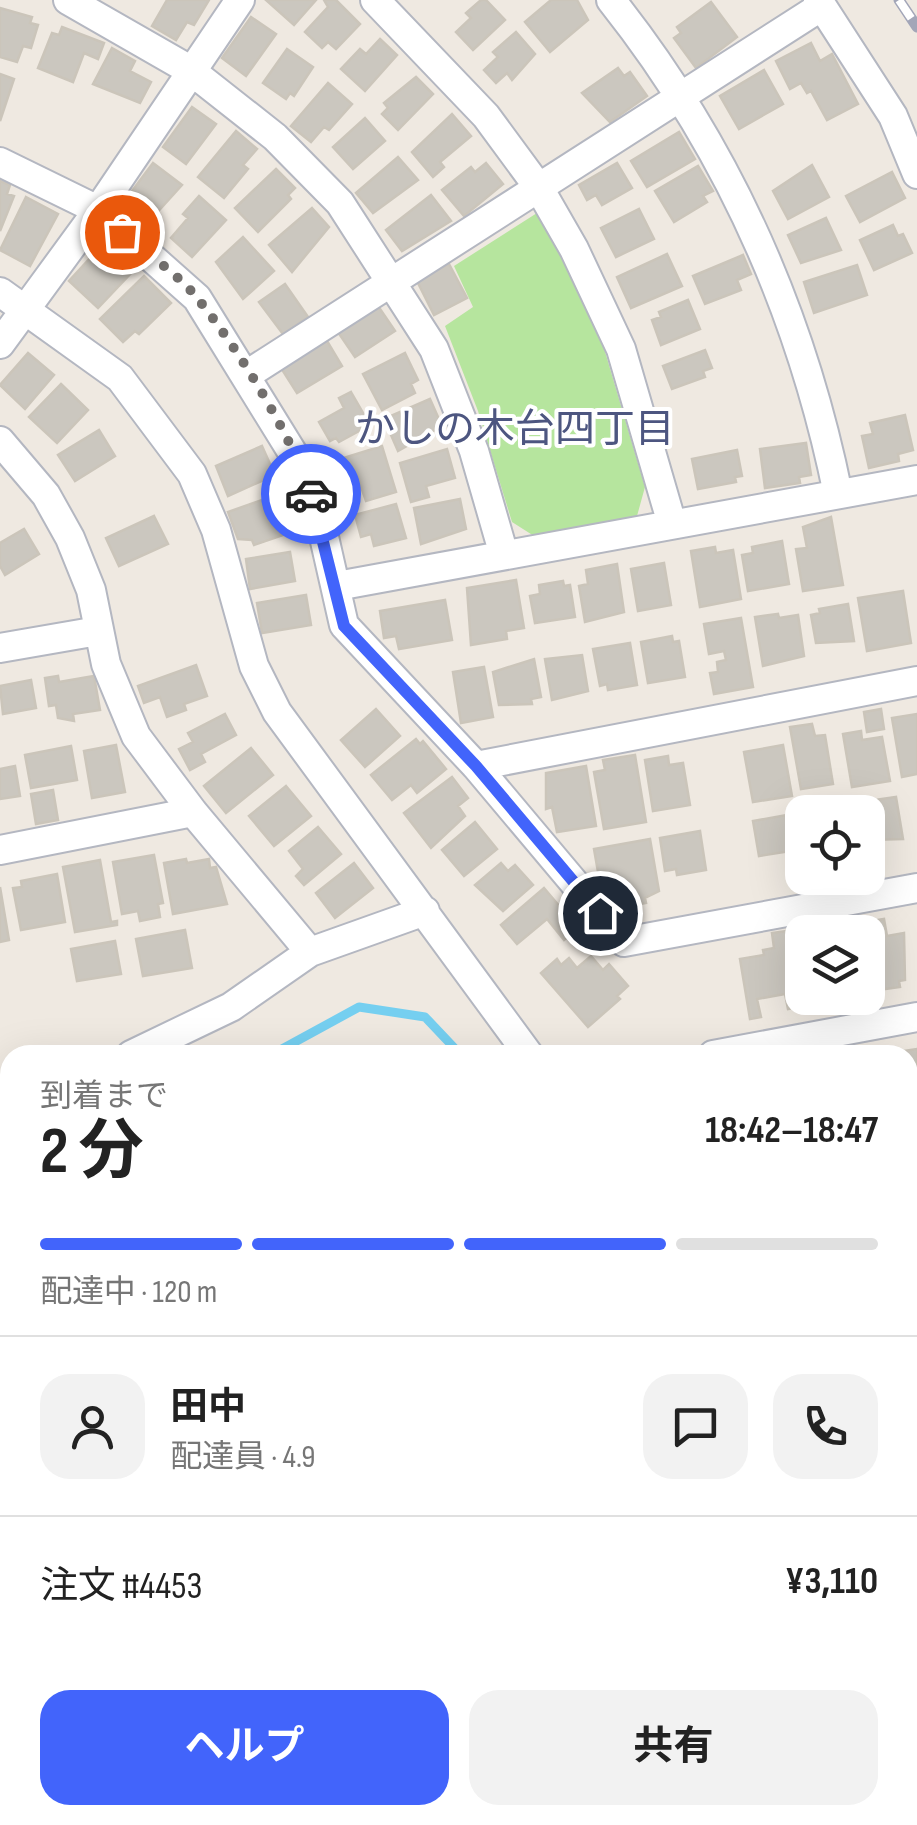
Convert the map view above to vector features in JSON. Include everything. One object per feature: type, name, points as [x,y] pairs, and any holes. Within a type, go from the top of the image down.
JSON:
[{"type":"street","points":[[68,0],[190,70],[275,137],[340,203],[434,349],[474,451],[504,555]]},
{"type":"street","points":[[0,344],[98,210],[240,0]]},
{"type":"street","points":[[375,0],[486,116],[539,188],[622,348],[672,524]]},
{"type":"street","points":[[611,0],[684,98],[752,222],[798,336],[823,420],[838,494]]},
{"type":"street","points":[[248,374],[684,98],[820,3],[893,116],[917,174]]},
{"type":"street","points":[[0,162],[98,210],[197,298],[248,374],[302,468],[338,586],[344,626],[476,766],[624,942],[917,888]]},
{"type":"street","points":[[0,292],[120,378],[192,474],[216,530],[254,666],[278,712],[522,1045]]},
{"type":"street","points":[[0,440],[46,494],[70,538],[91,590],[106,664],[136,736],[193,812],[310,952]]},
{"type":"street","points":[[338,586],[917,480]]},
{"type":"street","points":[[0,648],[98,632]]},
{"type":"street","points":[[476,766],[917,681]]},
{"type":"street","points":[[0,850],[193,812]]},
{"type":"street","points":[[152,1045],[230,1007],[310,952],[425,910]]},
{"type":"street","points":[[767,1045],[917,1017]]},
{"type":"green space","points":[[537,213],[593,311],[645,487],[637,516],[534,536],[512,522],[478,411],[445,326],[473,307],[454,266]]},
{"type":"building","points":[[167,0],[209,0],[194,25],[187,22],[176,40],[152,26]]},
{"type":"building","points":[[266,0],[316,0],[294,25]]},
{"type":"building","points":[[324,0],[336,0],[360,24],[336,49],[328,42],[322,48],[305,32],[328,7]]},
{"type":"building","points":[[486,0],[505,20],[473,50],[456,32],[471,18],[466,13]]},
{"type":"building","points":[[551,0],[577,0],[588,20],[550,52],[525,22]]},
{"type":"building","points":[[711,2],[737,37],[696,68],[674,38],[681,33],[677,27]]},
{"type":"building","points":[[0,8],[32,17],[30,23],[38,25],[31,48],[23,46],[17,62],[0,57]]},
{"type":"building","points":[[251,17],[276,34],[246,76],[222,58]]},
{"type":"building","points":[[62,27],[104,43],[98,59],[84,53],[73,82],[38,68],[52,33],[59,35]]},
{"type":"building","points":[[516,32],[535,54],[512,80],[507,73],[496,83],[484,70],[498,57],[493,52]]},
{"type":"building","points":[[380,39],[397,55],[365,91],[341,69],[360,49],[366,54]]},
{"type":"building","points":[[811,43],[820,61],[832,54],[858,104],[827,120],[811,91],[807,93],[801,83],[790,89],[776,61]]},
{"type":"building","points":[[112,48],[135,61],[130,71],[151,82],[140,103],[93,84]]},
{"type":"building","points":[[287,49],[313,67],[294,96],[290,93],[286,99],[263,83]]},
{"type":"building","points":[[618,68],[624,76],[630,72],[647,96],[610,122],[582,93]]},
{"type":"building","points":[[764,70],[783,104],[739,129],[720,96]]},
{"type":"building","points":[[0,74],[14,79],[0,121]]},
{"type":"building","points":[[416,77],[433,94],[398,130],[382,114],[388,108],[384,103]]},
{"type":"building","points":[[328,83],[352,104],[329,130],[324,127],[311,142],[291,126]]},
{"type":"building","points":[[192,107],[216,124],[186,164],[163,147]]},
{"type":"building","points":[[452,114],[471,136],[440,162],[444,167],[433,177],[412,152]]},
{"type":"building","points":[[365,118],[385,141],[353,169],[333,147]]},
{"type":"building","points":[[236,131],[257,149],[243,165],[248,169],[224,198],[198,177]]},
{"type":"building","points":[[679,132],[695,159],[647,187],[631,161]]},
{"type":"building","points":[[398,157],[418,180],[373,213],[356,193]]},
{"type":"building","points":[[153,163],[182,185],[152,218],[126,199]]},
{"type":"building","points":[[486,163],[503,184],[464,216],[442,190],[471,167],[475,172]]},
{"type":"building","points":[[617,163],[632,188],[602,205],[596,195],[587,200],[579,185]]},
{"type":"building","points":[[812,165],[829,197],[788,219],[773,191]]},
{"type":"building","points":[[698,166],[713,191],[703,196],[707,202],[674,222],[655,191]]},
{"type":"building","points":[[276,169],[295,188],[288,195],[291,199],[258,232],[235,208]]},
{"type":"building","points":[[892,172],[905,198],[860,222],[846,196]]},
{"type":"building","points":[[0,181],[10,185],[7,194],[14,196],[0,231]]},
{"type":"building","points":[[431,195],[451,221],[402,251],[386,230]]},
{"type":"building","points":[[199,196],[226,220],[192,257],[171,238],[188,218],[183,214]]},
{"type":"building","points":[[26,197],[58,214],[30,266],[0,250]]},
{"type":"building","points":[[312,208],[329,227],[292,272],[269,245]]},
{"type":"building","points":[[639,209],[654,239],[616,257],[601,228]]},
{"type":"building","points":[[826,218],[841,250],[801,263],[788,235]]},
{"type":"building","points":[[893,225],[898,236],[903,234],[912,253],[874,270],[860,240]]},
{"type":"building","points":[[243,237],[274,271],[243,299],[216,262]]},
{"type":"building","points":[[103,244],[133,271],[98,308],[69,281]]},
{"type":"building","points":[[667,254],[682,286],[631,308],[617,277]]},
{"type":"building","points":[[743,255],[751,274],[737,280],[741,290],[705,304],[693,276]]},
{"type":"building","points":[[449,264],[467,298],[434,315],[417,281]]},
{"type":"building","points":[[857,265],[867,295],[814,313],[804,282]]},
{"type":"building","points":[[144,276],[171,303],[139,334],[135,331],[123,342],[100,319]]},
{"type":"building","points":[[285,284],[308,317],[283,334],[259,302]]},
{"type":"building","points":[[688,300],[700,329],[661,345],[652,320],[661,317],[659,312]]},
{"type":"building","points":[[378,306],[395,331],[355,357],[338,332]]},
{"type":"building","points":[[327,341],[342,366],[297,393],[281,368]]},
{"type":"building","points":[[705,350],[712,368],[703,371],[705,377],[672,389],[663,366]]},
{"type":"building","points":[[28,353],[54,375],[25,409],[0,385]]},
{"type":"building","points":[[405,353],[418,380],[411,384],[415,393],[382,410],[363,374]]},
{"type":"building","points":[[61,384],[88,410],[57,443],[29,417]]},
{"type":"building","points":[[351,392],[370,425],[339,442],[336,438],[330,441],[319,422],[344,408],[339,398]]},
{"type":"building","points":[[430,399],[442,426],[398,451],[384,419]]},
{"type":"building","points":[[905,415],[913,450],[898,454],[899,461],[869,468],[862,436],[873,434],[870,423]]},
{"type":"building","points":[[99,430],[115,456],[75,481],[58,455]]},
{"type":"building","points":[[806,443],[811,475],[799,477],[800,483],[765,488],[760,449]]},
{"type":"building","points":[[262,446],[275,475],[228,496],[216,466]]},
{"type":"building","points":[[382,446],[396,492],[366,501],[358,478],[347,481],[340,459]]},
{"type":"building","points":[[447,449],[455,478],[426,486],[429,497],[411,502],[400,463]]},
{"type":"building","points":[[737,450],[742,476],[735,477],[736,482],[698,489],[692,459]]},
{"type":"building","points":[[276,495],[289,533],[254,545],[252,540],[238,539],[228,512]]},
{"type":"building","points":[[460,499],[466,529],[421,544],[414,508]]},
{"type":"building","points":[[396,504],[406,538],[374,546],[371,534],[361,537],[355,515]]},
{"type":"building","points":[[154,516],[168,544],[119,566],[106,538]]},
{"type":"building","points":[[831,517],[843,585],[803,591],[796,549],[807,548],[803,527]]},
{"type":"building","points":[[24,529],[39,554],[5,575],[0,566],[0,543]]},
{"type":"building","points":[[782,541],[789,584],[748,591],[742,555],[753,553],[752,547]]},
{"type":"building","points":[[715,547],[716,553],[733,550],[741,599],[700,607],[691,551]]},
{"type":"building","points":[[290,552],[295,581],[250,589],[246,559]]},
{"type":"building","points":[[664,563],[671,605],[638,611],[631,569]]},
{"type":"building","points":[[617,564],[624,612],[585,622],[579,586],[588,584],[586,570]]},
{"type":"building","points":[[516,580],[524,628],[506,631],[507,639],[471,645],[467,588]]},
{"type":"building","points":[[563,581],[564,586],[570,585],[575,617],[535,623],[530,596],[540,594],[539,585]]},
{"type":"building","points":[[903,591],[911,643],[867,651],[858,598]]},
{"type":"building","points":[[306,595],[311,625],[262,633],[257,603]]},
{"type":"building","points":[[445,600],[452,640],[399,649],[396,636],[384,638],[380,611]]},
{"type":"building","points":[[848,604],[854,641],[816,643],[811,615],[820,613],[819,609]]},
{"type":"building","points":[[778,614],[779,618],[798,615],[804,656],[763,666],[755,617]]},
{"type":"building","points":[[741,618],[753,687],[714,694],[710,673],[718,672],[717,662],[726,660],[724,651],[709,654],[704,624]]},
{"type":"building","points":[[672,636],[673,642],[679,641],[685,677],[648,683],[641,642]]},
{"type":"building","points":[[630,643],[637,685],[608,690],[607,684],[600,686],[593,649]]},
{"type":"building","points":[[582,655],[588,691],[552,700],[545,659]]},
{"type":"building","points":[[534,659],[541,697],[531,699],[532,704],[499,705],[493,672]]},
{"type":"building","points":[[196,665],[207,696],[184,704],[186,710],[167,717],[160,697],[144,703],[138,686]]},
{"type":"building","points":[[484,667],[493,717],[461,723],[453,672]]},
{"type":"building","points":[[58,676],[59,682],[94,676],[100,710],[73,714],[74,721],[58,718],[56,705],[49,706],[45,678]]},
{"type":"building","points":[[31,680],[36,708],[3,714],[0,686]]},
{"type":"building","points":[[376,709],[400,736],[365,767],[341,740]]},
{"type":"building","points":[[881,709],[884,729],[867,732],[864,712]]},
{"type":"building","points":[[225,714],[236,735],[201,754],[205,762],[190,770],[179,749],[193,742],[188,733]]},
{"type":"building","points":[[917,714],[917,774],[902,777],[892,718]]},
{"type":"building","points":[[812,724],[815,736],[825,735],[833,784],[801,789],[790,727]]},
{"type":"building","points":[[861,731],[862,740],[882,737],[890,781],[852,787],[843,734]]},
{"type":"building","points":[[416,739],[420,744],[423,741],[446,769],[417,793],[411,785],[392,800],[371,775]]},
{"type":"building","points":[[116,745],[125,792],[92,798],[84,751]]},
{"type":"building","points":[[783,745],[792,795],[753,802],[744,752]]},
{"type":"building","points":[[71,746],[77,780],[31,788],[25,755]]},
{"type":"building","points":[[251,748],[273,775],[226,813],[204,786]]},
{"type":"building","points":[[635,755],[646,822],[604,829],[594,772],[605,770],[603,760]]},
{"type":"building","points":[[668,756],[669,765],[683,763],[690,805],[653,811],[645,760]]},
{"type":"building","points":[[15,766],[20,796],[0,799],[0,769]]},
{"type":"building","points":[[586,766],[596,826],[557,832],[552,807],[546,809],[546,773]]},
{"type":"building","points":[[452,777],[468,798],[458,806],[465,816],[431,848],[404,813]]},
{"type":"building","points":[[286,786],[311,816],[274,846],[249,816]]},
{"type":"building","points":[[53,790],[58,820],[36,824],[31,794]]},
{"type":"building","points":[[896,797],[903,839],[885,840],[885,799]]},
{"type":"building","points":[[785,815],[785,852],[759,856],[753,821]]},
{"type":"building","points":[[475,822],[497,849],[464,876],[442,850]]},
{"type":"building","points":[[318,827],[341,854],[304,885],[296,876],[303,869],[289,851]]},
{"type":"building","points":[[700,831],[706,870],[677,875],[676,869],[665,871],[660,838]]},
{"type":"building","points":[[650,839],[659,891],[645,898],[646,903],[615,908],[613,893],[602,895],[594,849]]},
{"type":"building","points":[[154,855],[163,903],[158,904],[160,917],[140,921],[138,911],[122,914],[113,862]]},
{"type":"building","points":[[186,859],[187,863],[209,859],[210,868],[216,867],[227,904],[173,914],[164,863]]},
{"type":"building","points":[[100,860],[111,922],[117,921],[117,925],[75,932],[63,867]]},
{"type":"building","points":[[354,863],[373,888],[335,918],[316,893]]},
{"type":"building","points":[[501,863],[508,871],[515,865],[533,885],[503,911],[475,885]]},
{"type":"building","points":[[57,874],[65,922],[21,930],[13,888],[22,887],[21,881]]},
{"type":"building","points":[[0,887],[9,940],[0,942]]},
{"type":"building","points":[[544,888],[578,928],[564,940],[547,919],[517,944],[501,925]]},
{"type":"building","points":[[885,925],[887,936],[904,933],[905,980],[899,981],[900,987],[885,989]]},
{"type":"building","points":[[185,930],[192,968],[143,976],[136,939]]},
{"type":"building","points":[[785,931],[785,994],[757,999],[761,1017],[750,1019],[740,959],[764,955],[763,950],[774,948],[772,933]]},
{"type":"building","points":[[115,941],[121,974],[77,981],[71,949]]},
{"type":"building","points":[[591,956],[603,970],[609,964],[628,986],[617,996],[620,999],[588,1027],[541,973],[557,959],[561,965],[569,958],[577,968]]},
{"type":"waterway","points":[[289,1045],[359,1007],[425,1017],[452,1045]]},
{"type":"railway","points":[[899,0],[917,27]]},
{"type":"way so far","points":[[122,232],[197,298],[248,374],[302,468],[311,494]]},
{"type":"district","name":"かしの木台四丁目","points":[[515,430]]},
{"type":"route","points":[[311,494],[338,586],[344,626],[476,766],[600,913]]}]
